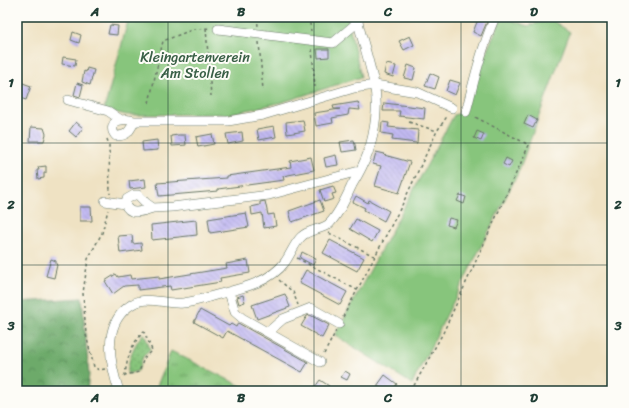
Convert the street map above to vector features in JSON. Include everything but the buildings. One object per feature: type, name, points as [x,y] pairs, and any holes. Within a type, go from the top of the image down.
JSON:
[{"type":"street","points":[[466,112],[495,17]]},
{"type":"street","points":[[119,391],[113,368],[110,341],[113,328],[120,316],[129,306],[135,302],[150,299],[171,303],[184,303],[229,292],[265,280],[277,271],[285,262],[302,236],[329,223],[342,206],[368,152],[373,132],[376,107],[375,85],[358,20],[333,43],[218,29]]},
{"type":"street","points":[[135,121],[127,134],[123,136],[116,136],[113,133],[113,124],[116,121],[121,120],[228,121],[263,116],[354,88],[375,85],[417,92],[452,108]]},
{"type":"street","points":[[68,100],[108,111],[121,120]]},
{"type":"street","points":[[107,201],[125,204],[129,210],[134,212],[153,208],[269,195],[359,171]]},
{"type":"street","points":[[125,204],[127,198],[138,195],[146,204],[153,208]]},
{"type":"street","points":[[229,292],[235,312],[242,318],[320,362]]},
{"type":"street","points":[[268,332],[283,319],[311,308],[340,324]]},
{"type":"path","points":[[309,17],[315,87]]},
{"type":"path","points":[[206,28],[211,96]]},
{"type":"path","points":[[149,103],[163,41],[194,29],[218,29]]},
{"type":"path","points":[[259,34],[263,90]]},
{"type":"path","points":[[320,362],[402,205],[437,131],[452,108]]},
{"type":"path","points":[[411,391],[443,333],[529,145],[466,112]]},
{"type":"path","points":[[409,122],[437,131]]},
{"type":"path","points":[[105,133],[109,145],[107,201],[102,233],[88,259],[83,293],[86,335],[94,367],[99,370],[113,368]]},
{"type":"path","points":[[325,226],[330,234],[374,257]]},
{"type":"path","points":[[290,254],[357,290]]},
{"type":"path","points":[[285,286],[293,292],[300,312]]},
{"type":"path","points":[[122,377],[139,372],[144,358],[152,350],[144,332],[132,348],[127,362],[125,375]]},
{"type":"green space","name":"Kleingartenverein Am Stollen","points":[[129,17],[345,17],[348,20],[361,77],[283,102],[229,114],[127,115],[104,110]]},
{"type":"green space","points":[[502,17],[528,26],[550,19],[570,32],[518,173],[412,384],[335,335],[454,115],[463,112]]},
{"type":"green space","points":[[82,298],[89,375],[87,391],[17,391],[17,302]]},
{"type":"green space","points":[[144,333],[150,349],[143,357],[138,371],[127,374],[132,352]]},
{"type":"green space","points":[[171,351],[251,391],[155,391]]}]
